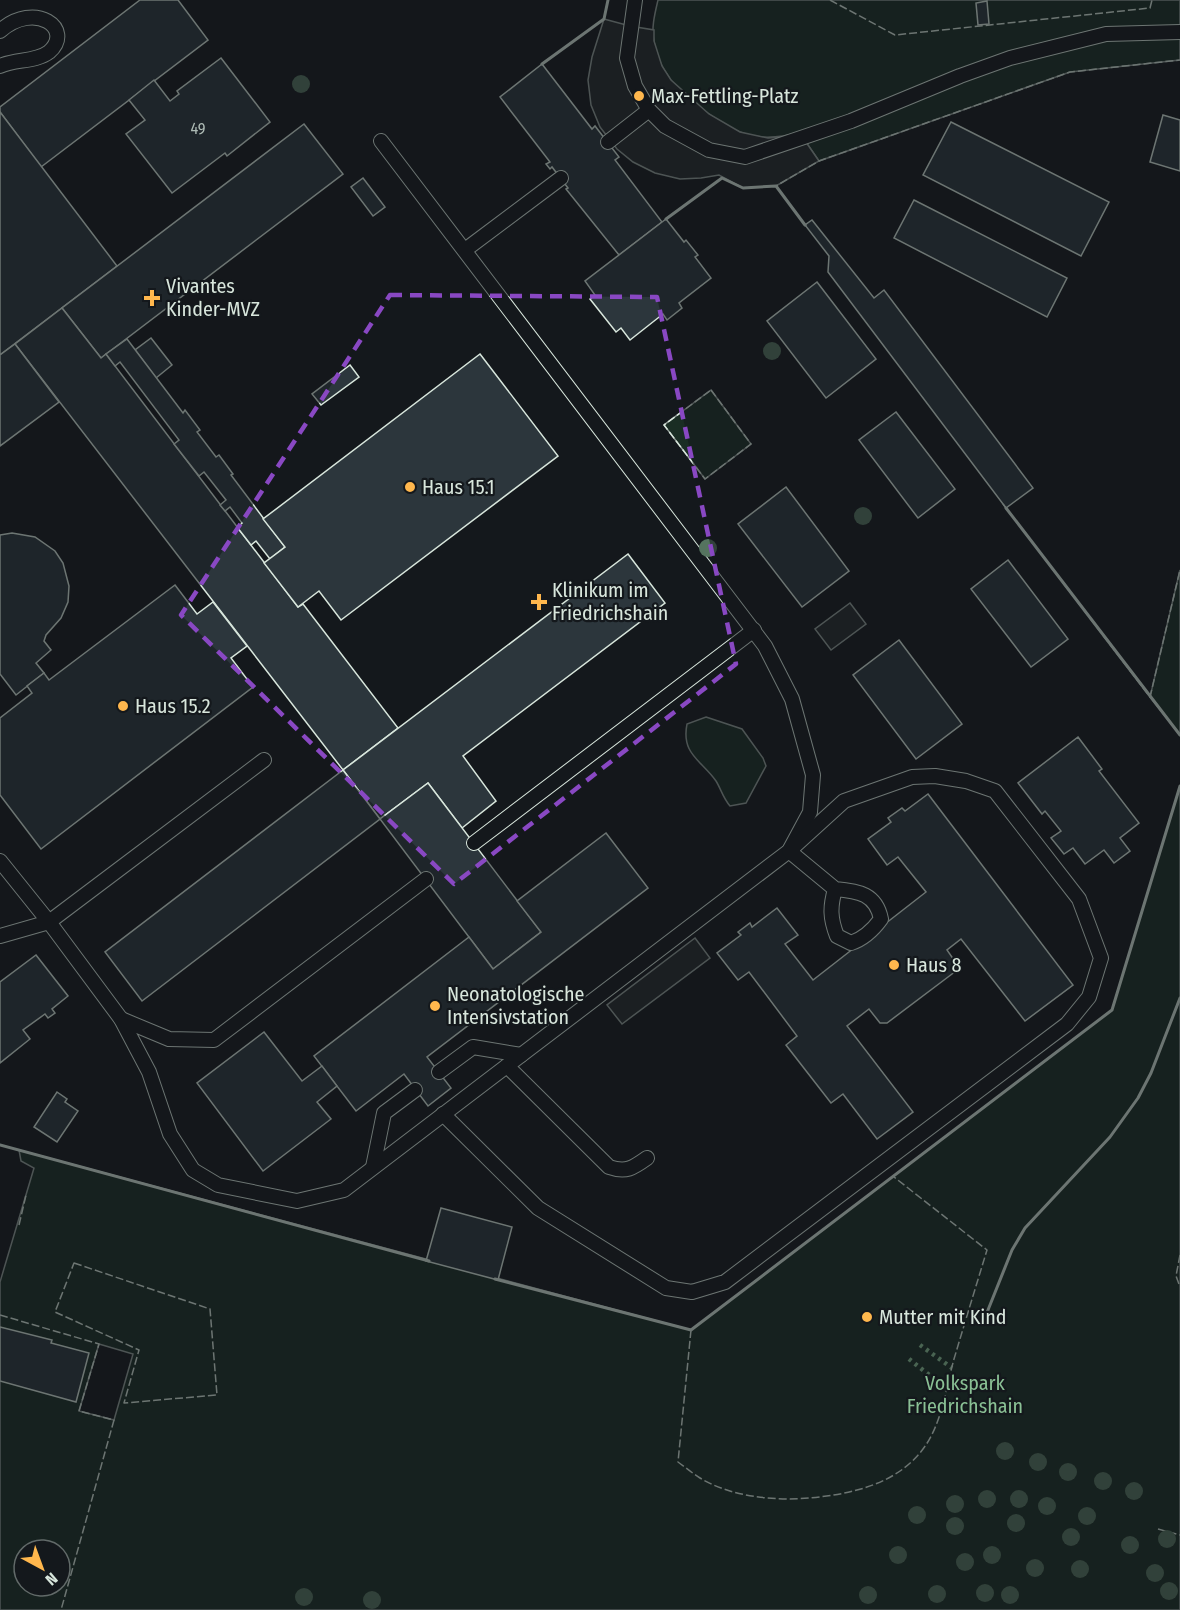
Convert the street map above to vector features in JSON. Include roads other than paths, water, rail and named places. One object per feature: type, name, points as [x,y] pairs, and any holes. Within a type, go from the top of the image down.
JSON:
[{"type":"lane","points":[[635,0],[627,58],[634,86],[649,110],[665,126],[709,150],[745,157],[851,121],[1010,58],[1106,34],[1180,32]]},
{"type":"lane","points":[[0,31],[20,16],[32,14],[44,16],[55,26],[57,34],[56,44],[48,53],[0,66]]},
{"type":"lane","points":[[608,142],[649,110]]},
{"type":"lane","points":[[381,141],[765,646],[792,699],[813,775],[810,812],[789,851]]},
{"type":"lane","points":[[465,250],[561,178]]},
{"type":"lane","points":[[474,843],[754,630]]},
{"type":"lane","points":[[0,936],[49,922],[264,760]]},
{"type":"lane","points":[[0,861],[49,922],[121,1019],[149,1072],[170,1134],[193,1170],[218,1185],[297,1201],[344,1190],[521,1054],[789,851],[844,801],[912,777],[935,776],[966,781],[995,791],[1079,899],[1101,958],[1089,997],[1067,1024],[725,1282],[692,1292],[666,1288],[538,1208],[443,1114]]},
{"type":"lane","points":[[789,851],[836,889]]},
{"type":"lane","points":[[121,1019],[169,1039],[214,1040],[426,879]]},
{"type":"lane","points":[[439,1072],[472,1047],[521,1054]]},
{"type":"lane","points":[[507,1066],[609,1167],[620,1171],[632,1169],[647,1158]]},
{"type":"lane","points":[[373,1167],[384,1113],[415,1090]]},
{"type":"place","name":"Max-Fettling-Platz","points":[[639,96]]},
{"type":"place","name":"Vivantes Kinder-MVZ","points":[[152,298]]},
{"type":"place","name":"Haus 15.1","points":[[410,487]]},
{"type":"place","name":"Klinikum im Friedrichshain","points":[[539,602]]},
{"type":"place","name":"Haus 15.2","points":[[123,706]]},
{"type":"place","name":"Haus 8","points":[[894,965]]},
{"type":"place","name":"Neonatologische Intensivstation","points":[[435,1006]]},
{"type":"place","name":"Mutter mit Kind","points":[[867,1317]]},
{"type":"park label","name":"Volkspark Friedrichshain","points":[[965,1394]]}]
